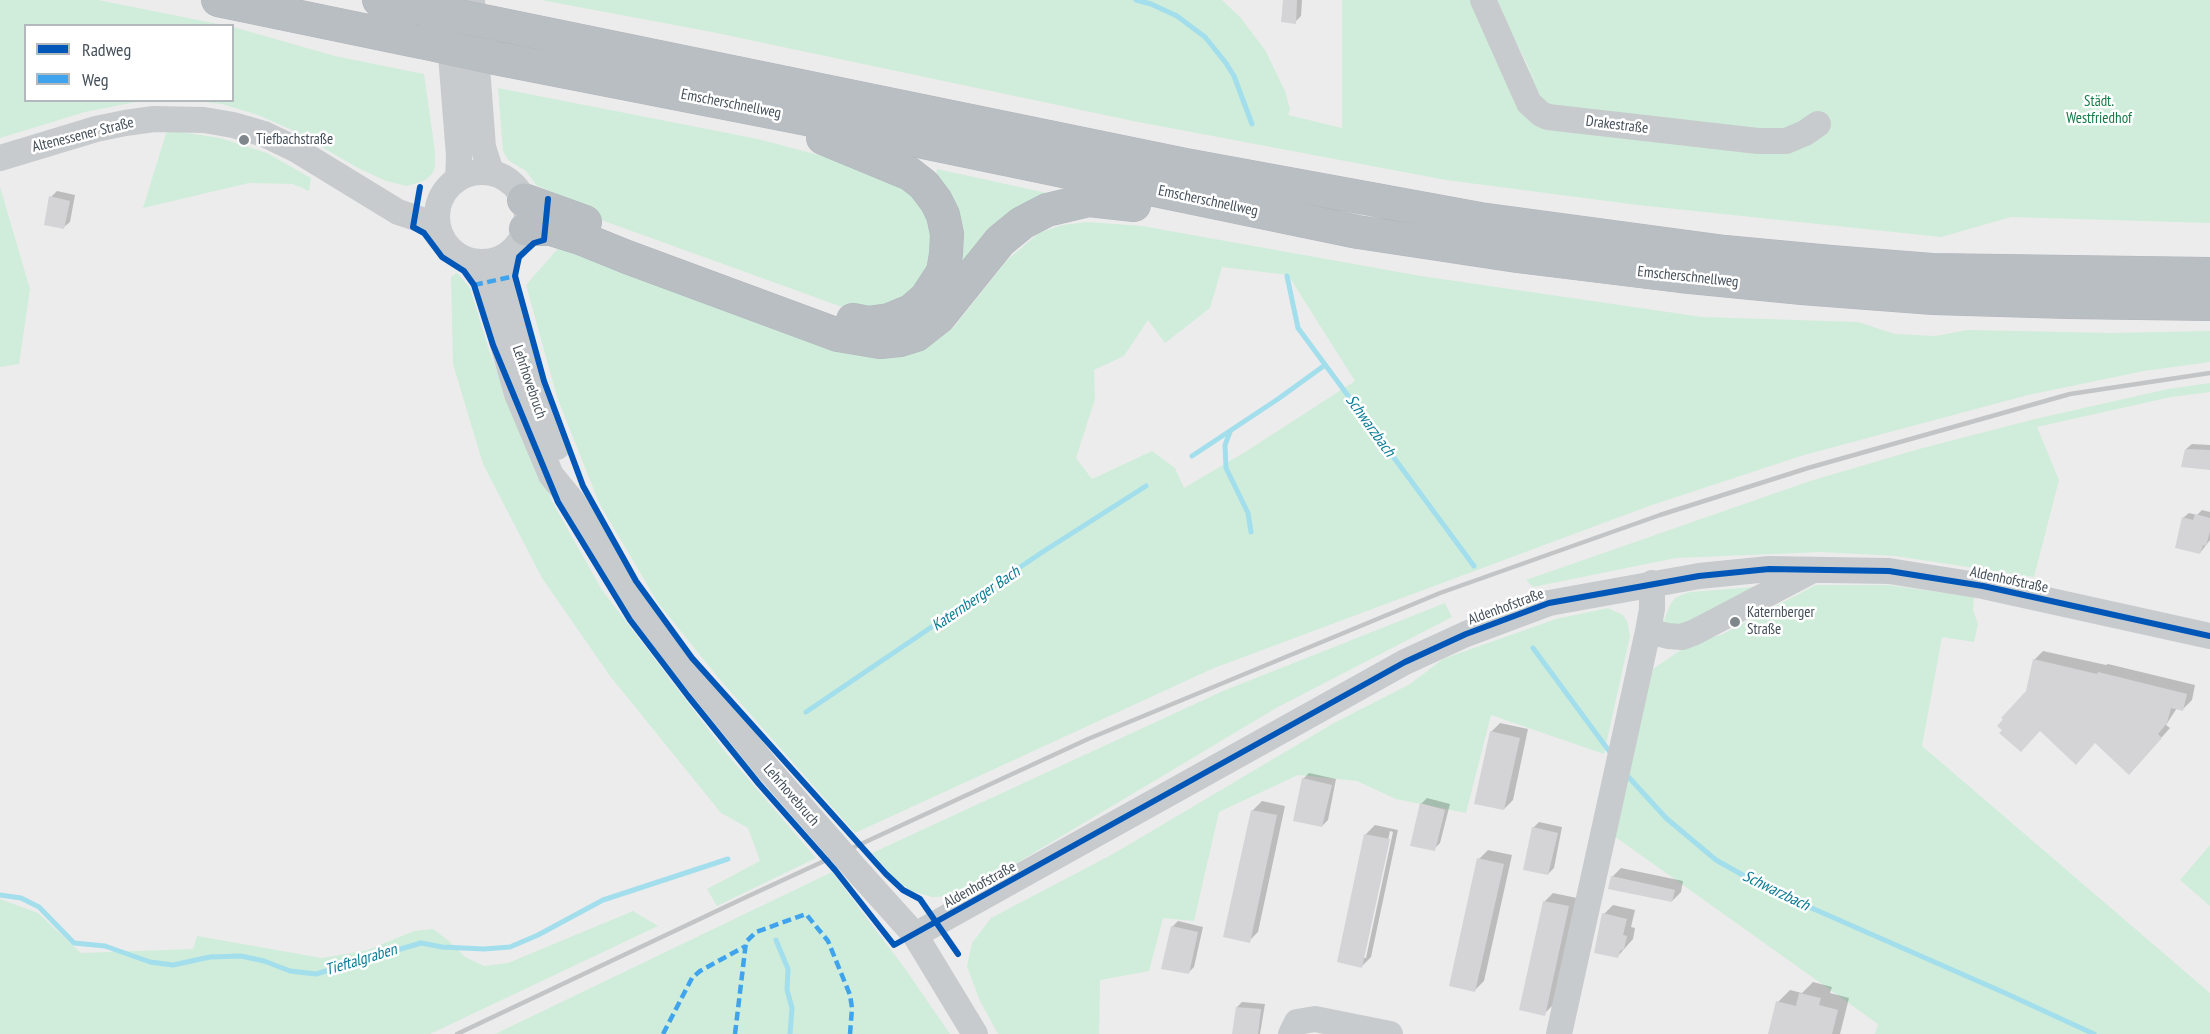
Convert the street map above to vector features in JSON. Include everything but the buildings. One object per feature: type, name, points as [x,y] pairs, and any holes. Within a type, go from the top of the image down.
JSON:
[{"type":"highway","name":"Emscherschnellweg","points":[[218,0],[1358,232],[1517,256],[1802,288],[1933,298],[2210,303]]},
{"type":"highway","name":"Emscherschnellweg","points":[[379,0],[483,11],[1185,165],[1480,219],[1725,252],[1932,270],[2210,274]]},
{"type":"highway","points":[[525,215],[804,308],[868,323],[889,320],[911,311],[926,298],[943,272],[946,254],[947,234],[943,215],[924,185],[910,174],[758,110]]},
{"type":"highway","points":[[525,215],[551,229],[838,335],[880,342],[900,340],[916,335],[939,317],[1000,242],[1022,223],[1047,210],[1089,200],[1174,210],[1298,232],[1358,232]]},
{"type":"street","name":"Drakestraße","points":[[1482,0],[1529,103],[1548,117],[1758,141],[1786,141],[1805,133],[1818,124]]},
{"type":"street","points":[[433,4],[459,150],[458,179]]},
{"type":"street","points":[[483,11],[483,147],[491,172]]},
{"type":"street","name":"Altenessener Straße","points":[[0,158],[96,129],[125,123],[153,119],[204,120],[234,125],[264,134],[295,148],[398,212],[438,212]]},
{"type":"street","points":[[473,172],[491,172],[509,180],[518,189],[525,215],[517,246],[502,258],[477,263],[463,259],[450,250],[441,238],[438,212],[445,190],[458,179],[473,172]]},
{"type":"street","name":"Lehrhovebruch","points":[[502,258],[511,305],[573,502]]},
{"type":"street","name":"Lehrhovebruch","points":[[477,263],[493,309],[517,394],[551,475],[573,502],[633,602],[755,753],[915,935],[975,1034]]},
{"type":"street","points":[[1648,632],[1668,636],[1682,636],[1695,632],[1816,568]]},
{"type":"street","name":"Aldenhofstraße","points":[[915,935],[1405,662],[1466,634],[1549,603],[1652,583],[1769,569],[1889,571],[1983,586],[2210,636]]},
{"type":"street","points":[[1559,1034],[1621,744],[1648,632],[1652,609],[1652,583]]},
{"type":"street","points":[[1291,1034],[1297,1022],[1315,1019],[1390,1034]]},
{"type":"green space","points":[[0,0],[98,0],[218,24],[24,24],[24,102],[136,102],[85,112],[0,138]]},
{"type":"green space","name":"Städt. Westfriedhof","points":[[541,0],[1222,0],[1240,17],[1265,50],[1285,91],[1290,109],[1288,115],[1342,128],[1342,0],[1490,0],[1540,89],[1494,0],[2210,0],[2210,223],[2011,217],[1941,237],[1638,205],[1446,180],[1133,121],[712,32]]},
{"type":"green space","points":[[234,27],[335,56],[424,74],[435,167],[432,174],[424,181],[407,186],[386,181],[358,168],[292,130],[258,115],[222,104],[203,102],[234,102]]},
{"type":"green space","points":[[498,88],[758,139],[860,166],[914,194],[935,229],[932,271],[905,304],[856,312],[557,204],[559,195],[536,185],[526,171],[508,160],[503,151]]},
{"type":"green space","points":[[167,130],[220,138],[267,153],[311,178],[309,191],[293,184],[249,183],[143,208]]},
{"type":"green space","points":[[937,169],[1056,195],[953,287],[936,179]]},
{"type":"green space","points":[[0,187],[30,289],[19,364],[0,367]]},
{"type":"green space","points":[[1087,222],[1142,226],[1421,276],[1702,317],[1858,322],[1895,334],[1936,336],[1967,330],[2111,333],[2210,331],[2210,362],[2144,371],[2028,395],[1804,455],[1649,506],[1214,668],[855,833],[721,681],[658,603],[599,503],[557,397],[526,285],[561,245],[869,357],[889,357],[936,341],[953,328],[1007,260],[1039,233],[1062,225]],"holes":[[[1222,267],[1288,275],[1355,381],[1245,452],[1184,488],[1175,468],[1152,451],[1092,479],[1076,458],[1095,399],[1094,370],[1124,356],[1148,320],[1165,343],[1210,308]]]},
{"type":"green space","points":[[457,273],[470,288],[489,350],[515,418],[553,503],[602,590],[727,754],[816,858],[717,906],[707,889],[760,861],[748,828],[721,813],[610,676],[542,578],[483,464],[453,364],[451,277]]},
{"type":"green space","points":[[2210,383],[2210,392],[2171,397],[2037,427],[2059,480],[2034,577],[1895,556],[1821,552],[1676,558],[1533,587],[1526,580],[1810,481],[1919,449],[2035,419],[2168,389]]},
{"type":"green space","points":[[1816,585],[1888,585],[1974,597],[1973,610],[1978,624],[1974,642],[1942,637],[1922,746],[2210,993],[2210,1034],[1875,1034],[1878,1024],[1614,836],[1650,671],[1691,643],[1721,635]]},
{"type":"green space","points":[[1766,586],[1688,625],[1667,624],[1664,620],[1675,598],[1684,594]]},
{"type":"green space","points":[[1445,603],[1452,617],[1278,707],[1010,867],[953,896],[932,897],[911,891],[894,878],[872,853],[1223,691]]},
{"type":"green space","points":[[1608,608],[1623,615],[1627,621],[1630,636],[1604,754],[1491,715],[1466,813],[1396,799],[1357,781],[1298,775],[1219,812],[1194,921],[1163,918],[1149,971],[1100,980],[1099,1034],[998,1034],[979,999],[967,966],[972,943],[991,918],[1113,854],[1334,723],[1410,684],[1443,659],[1556,619]]},
{"type":"green space","points":[[2210,845],[2210,906],[2180,880]]},
{"type":"green space","points":[[832,872],[906,970],[950,1034],[495,1034]]},
{"type":"green space","points":[[0,899],[38,913],[81,953],[193,949],[197,936],[322,958],[368,950],[414,931],[433,929],[465,957],[484,966],[508,963],[633,911],[658,926],[430,1034],[0,1034]]},
{"type":"waterway","name":"Schwarzbach","points":[[1136,0],[1177,16],[1205,37],[1234,76],[1252,124]]},
{"type":"waterway","name":"Schwarzbach","points":[[1287,276],[1298,328],[1474,566]]},
{"type":"waterway","name":"Katernberger Bach","points":[[1192,456],[1325,365]]},
{"type":"waterway","points":[[1230,432],[1225,445],[1226,468],[1248,513],[1251,532]]},
{"type":"waterway","name":"Katernberger Bach","points":[[806,712],[1041,553],[1146,486]]},
{"type":"waterway","name":"Schwarzbach","points":[[1533,648],[1612,755]]},
{"type":"waterway","name":"Schwarzbach","points":[[1624,772],[1666,818],[1716,860],[1766,888],[2094,1034]]},
{"type":"waterway","name":"Tieftalgraben","points":[[0,895],[21,898],[39,907],[74,943],[105,946],[150,962],[173,965],[210,957],[241,956],[264,961],[290,971],[316,974],[421,943],[442,947],[484,949],[510,947],[538,935],[603,900],[728,859]]},
{"type":"waterway","name":"Katernberger Bach","points":[[776,940],[788,969],[787,990],[792,1008],[790,1034]]},
{"type":"railway","points":[[457,1034],[1088,739],[1440,593],[1660,515],[1808,468],[2070,394],[2210,373]]},
{"type":"marked path","points":[[474,285],[515,276]]},
{"type":"marked path","points":[[735,1034],[746,942],[756,932],[806,914],[828,941],[850,995],[852,1008],[850,1034]]},
{"type":"marked path","points":[[663,1034],[692,978],[700,971],[744,947]]},
{"type":"cycle path","points":[[420,187],[413,227],[424,233],[442,257],[464,271],[474,285],[493,345],[558,502],[630,620],[759,784],[835,870],[894,945],[1405,662],[1466,634],[1549,603],[1699,576],[1769,569],[1889,571],[1983,586],[2210,636]]},
{"type":"cycle path","points":[[548,199],[544,240],[534,243],[519,257],[515,276],[544,381],[583,486],[636,581],[692,658],[886,874],[903,890],[920,899],[958,954]]},
{"type":"place","name":"Tiefbachstraße","points":[[244,140]]},
{"type":"place","name":"Katernberger Straße","points":[[1735,622]]}]
